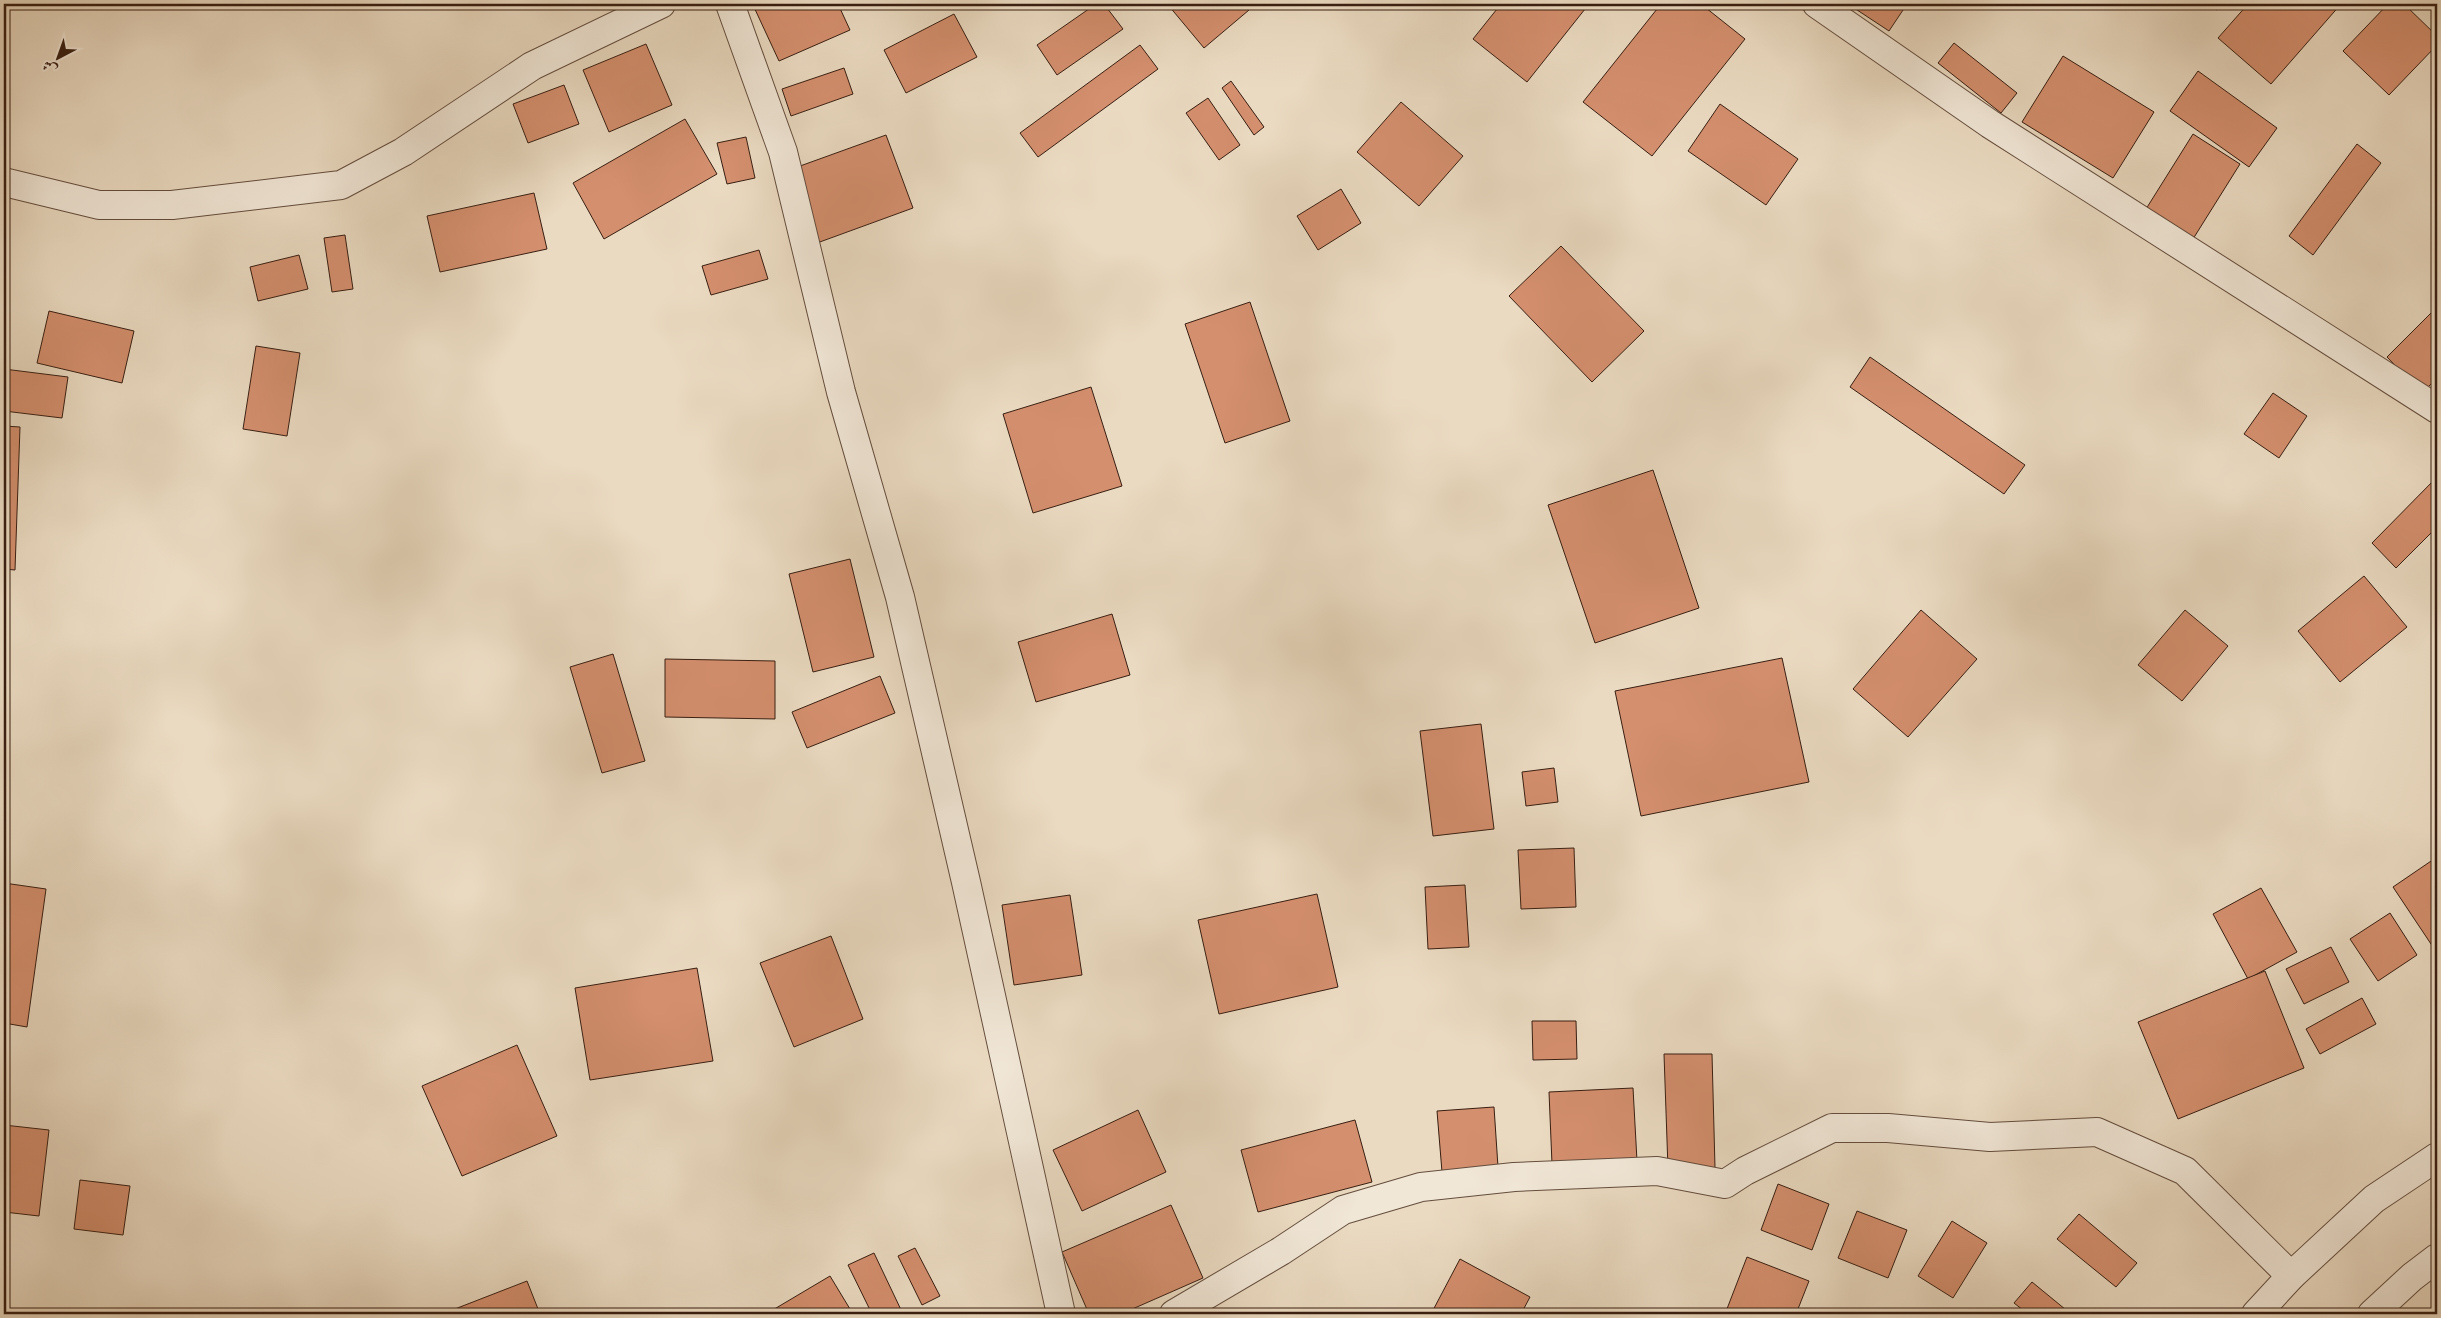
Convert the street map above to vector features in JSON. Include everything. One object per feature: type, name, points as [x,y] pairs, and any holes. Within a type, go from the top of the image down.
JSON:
[{"type":"street","points":[[4,182],[99,205],[172,205],[341,184],[403,152],[532,66],[661,4]]},
{"type":"street","points":[[730,4],[783,152],[840,392],[900,598],[966,882],[1061,1314]]},
{"type":"street","points":[[1818,4],[1990,124],[2437,409]]},
{"type":"street","points":[[1174,1314],[1281,1251],[1343,1210],[1421,1187],[1514,1177],[1656,1171],[1725,1184],[1770,1158],[1832,1128],[1888,1128],[1990,1137],[2097,1132],[2185,1171],[2291,1276]]},
{"type":"street","points":[[2256,1314],[2291,1276],[2374,1199],[2437,1157]]},
{"type":"street","points":[[2372,1314],[2412,1277],[2437,1258]]},
{"type":"building","points":[[838,4],[850,30],[779,61],[753,5]]},
{"type":"building","points":[[1096,4],[1104,4],[1123,29],[1057,75],[1037,45]]},
{"type":"building","points":[[1172,4],[1243,4],[1249,10],[1204,48],[1169,6]]},
{"type":"building","points":[[1501,4],[1589,4],[1527,82],[1473,39]]},
{"type":"building","points":[[1661,4],[1701,4],[1745,39],[1652,156],[1583,102]]},
{"type":"building","points":[[1848,4],[1907,4],[1889,31]]},
{"type":"building","points":[[2207,4],[2222,4],[2217,10]]},
{"type":"building","points":[[2248,4],[2341,4],[2271,84],[2218,38]]},
{"type":"building","points":[[2388,4],[2404,4],[2437,36],[2437,45],[2389,95],[2343,51]]},
{"type":"building","points":[[954,14],[977,57],[906,93],[884,50]]},
{"type":"building","points":[[1954,43],[2017,93],[2001,113],[1938,63]]},
{"type":"building","points":[[646,44],[672,105],[609,132],[583,70]]},
{"type":"building","points":[[1140,45],[1158,69],[1038,157],[1020,133]]},
{"type":"building","points":[[2063,56],[2154,112],[2113,178],[2022,122]]},
{"type":"building","points":[[844,68],[853,94],[791,116],[782,89]]},
{"type":"building","points":[[2198,71],[2277,128],[2249,167],[2170,111]]},
{"type":"building","points":[[1231,81],[1264,127],[1254,135],[1222,88]]},
{"type":"building","points":[[564,85],[579,124],[528,143],[513,104]]},
{"type":"building","points":[[1208,98],[1240,145],[1219,160],[1186,113]]},
{"type":"building","points":[[1401,102],[1463,156],[1419,206],[1357,152]]},
{"type":"building","points":[[1720,104],[1798,159],[1766,205],[1688,151]]},
{"type":"building","points":[[685,119],[717,174],[604,239],[573,183]]},
{"type":"building","points":[[2193,134],[2240,164],[2193,239],[2146,209]]},
{"type":"building","points":[[886,135],[913,208],[817,243],[789,170]]},
{"type":"building","points":[[746,137],[755,178],[727,184],[717,143]]},
{"type":"building","points":[[2357,144],[2381,163],[2313,255],[2289,236]]},
{"type":"building","points":[[1341,189],[1361,223],[1318,250],[1297,216]]},
{"type":"building","points":[[534,193],[547,249],[440,272],[427,216]]},
{"type":"building","points":[[345,235],[353,289],[332,292],[324,238]]},
{"type":"building","points":[[1561,246],[1644,331],[1592,382],[1509,296]]},
{"type":"building","points":[[759,250],[768,279],[711,295],[702,266]]},
{"type":"building","points":[[299,255],[308,289],[258,301],[250,267]]},
{"type":"building","points":[[1250,302],[1290,421],[1225,443],[1185,324]]},
{"type":"building","points":[[2437,307],[2437,378],[2422,393],[2387,357]]},
{"type":"building","points":[[49,311],[134,331],[122,383],[37,363]]},
{"type":"building","points":[[256,346],[300,353],[287,436],[243,429]]},
{"type":"building","points":[[1870,357],[2025,465],[2004,494],[1850,387]]},
{"type":"building","points":[[4,369],[68,377],[62,418],[4,411]]},
{"type":"building","points":[[1091,387],[1122,486],[1033,513],[1003,414]]},
{"type":"building","points":[[2273,393],[2307,416],[2279,458],[2244,434]]},
{"type":"building","points":[[4,426],[20,427],[15,570],[4,569]]},
{"type":"building","points":[[1653,470],[1699,608],[1595,643],[1548,505]]},
{"type":"building","points":[[2437,477],[2437,527],[2396,568],[2372,543]]},
{"type":"building","points":[[850,559],[874,657],[813,672],[789,574]]},
{"type":"building","points":[[2364,576],[2407,627],[2340,682],[2298,631]]},
{"type":"building","points":[[1921,610],[1977,659],[1908,737],[1853,689]]},
{"type":"building","points":[[2185,610],[2228,646],[2182,701],[2138,665]]},
{"type":"building","points":[[1112,614],[1130,675],[1036,702],[1018,642]]},
{"type":"building","points":[[613,654],[645,761],[602,773],[570,667]]},
{"type":"building","points":[[1782,658],[1809,782],[1641,816],[1615,691]]},
{"type":"building","points":[[665,659],[775,661],[775,719],[665,717]]},
{"type":"building","points":[[880,676],[895,713],[807,748],[792,712]]},
{"type":"building","points":[[1481,724],[1494,829],[1433,836],[1420,731]]},
{"type":"building","points":[[1554,768],[1558,802],[1526,806],[1522,772]]},
{"type":"building","points":[[1574,848],[1576,907],[1521,909],[1518,850]]},
{"type":"building","points":[[2437,857],[2437,953],[2393,887]]},
{"type":"building","points":[[4,883],[46,889],[27,1027],[4,1023]]},
{"type":"building","points":[[1465,885],[1469,947],[1428,949],[1425,887]]},
{"type":"building","points":[[2261,888],[2297,952],[2248,979],[2213,914]]},
{"type":"building","points":[[1317,894],[1338,987],[1219,1014],[1198,920]]},
{"type":"building","points":[[1070,895],[1082,975],[1014,985],[1002,905]]},
{"type":"building","points":[[2390,913],[2417,955],[2378,981],[2350,939]]},
{"type":"building","points":[[831,936],[863,1019],[794,1047],[760,963]]},
{"type":"building","points":[[2331,947],[2349,982],[2304,1004],[2286,969]]},
{"type":"building","points":[[697,968],[713,1061],[590,1080],[575,988]]},
{"type":"building","points":[[2265,971],[2304,1068],[2178,1119],[2138,1022]]},
{"type":"building","points":[[2362,998],[2376,1024],[2320,1054],[2306,1029]]},
{"type":"building","points":[[1532,1021],[1576,1021],[1577,1059],[1533,1060]]},
{"type":"building","points":[[517,1045],[557,1136],[462,1176],[422,1086]]},
{"type":"building","points":[[1664,1054],[1712,1054],[1715,1168],[1668,1169]]},
{"type":"building","points":[[1633,1088],[1637,1161],[1552,1164],[1549,1092]]},
{"type":"building","points":[[1494,1107],[1498,1167],[1442,1172],[1437,1111]]},
{"type":"building","points":[[1138,1110],[1166,1172],[1082,1211],[1053,1150]]},
{"type":"building","points":[[1355,1120],[1372,1182],[1258,1212],[1241,1150]]},
{"type":"building","points":[[4,1125],[49,1130],[39,1216],[4,1212]]},
{"type":"building","points":[[80,1180],[130,1186],[123,1235],[74,1229]]},
{"type":"building","points":[[1778,1184],[1829,1204],[1812,1250],[1761,1230]]},
{"type":"building","points":[[1171,1205],[1203,1278],[1121,1314],[1089,1314],[1062,1252]]},
{"type":"building","points":[[1857,1211],[1907,1230],[1888,1278],[1838,1258]]},
{"type":"building","points":[[2079,1214],[2137,1263],[2116,1287],[2057,1239]]},
{"type":"building","points":[[1952,1221],[1987,1243],[1953,1298],[1918,1276]]},
{"type":"building","points":[[915,1248],[940,1296],[922,1305],[898,1256]]},
{"type":"building","points":[[874,1253],[903,1314],[872,1314],[848,1265]]},
{"type":"building","points":[[1747,1257],[1809,1281],[1796,1314],[1725,1314]]},
{"type":"building","points":[[1460,1259],[1530,1297],[1521,1314],[1431,1314]]},
{"type":"building","points":[[830,1276],[853,1314],[766,1314]]},
{"type":"building","points":[[527,1281],[540,1314],[442,1314]]},
{"type":"building","points":[[2032,1282],[2071,1314],[2028,1314],[2014,1303]]}]
